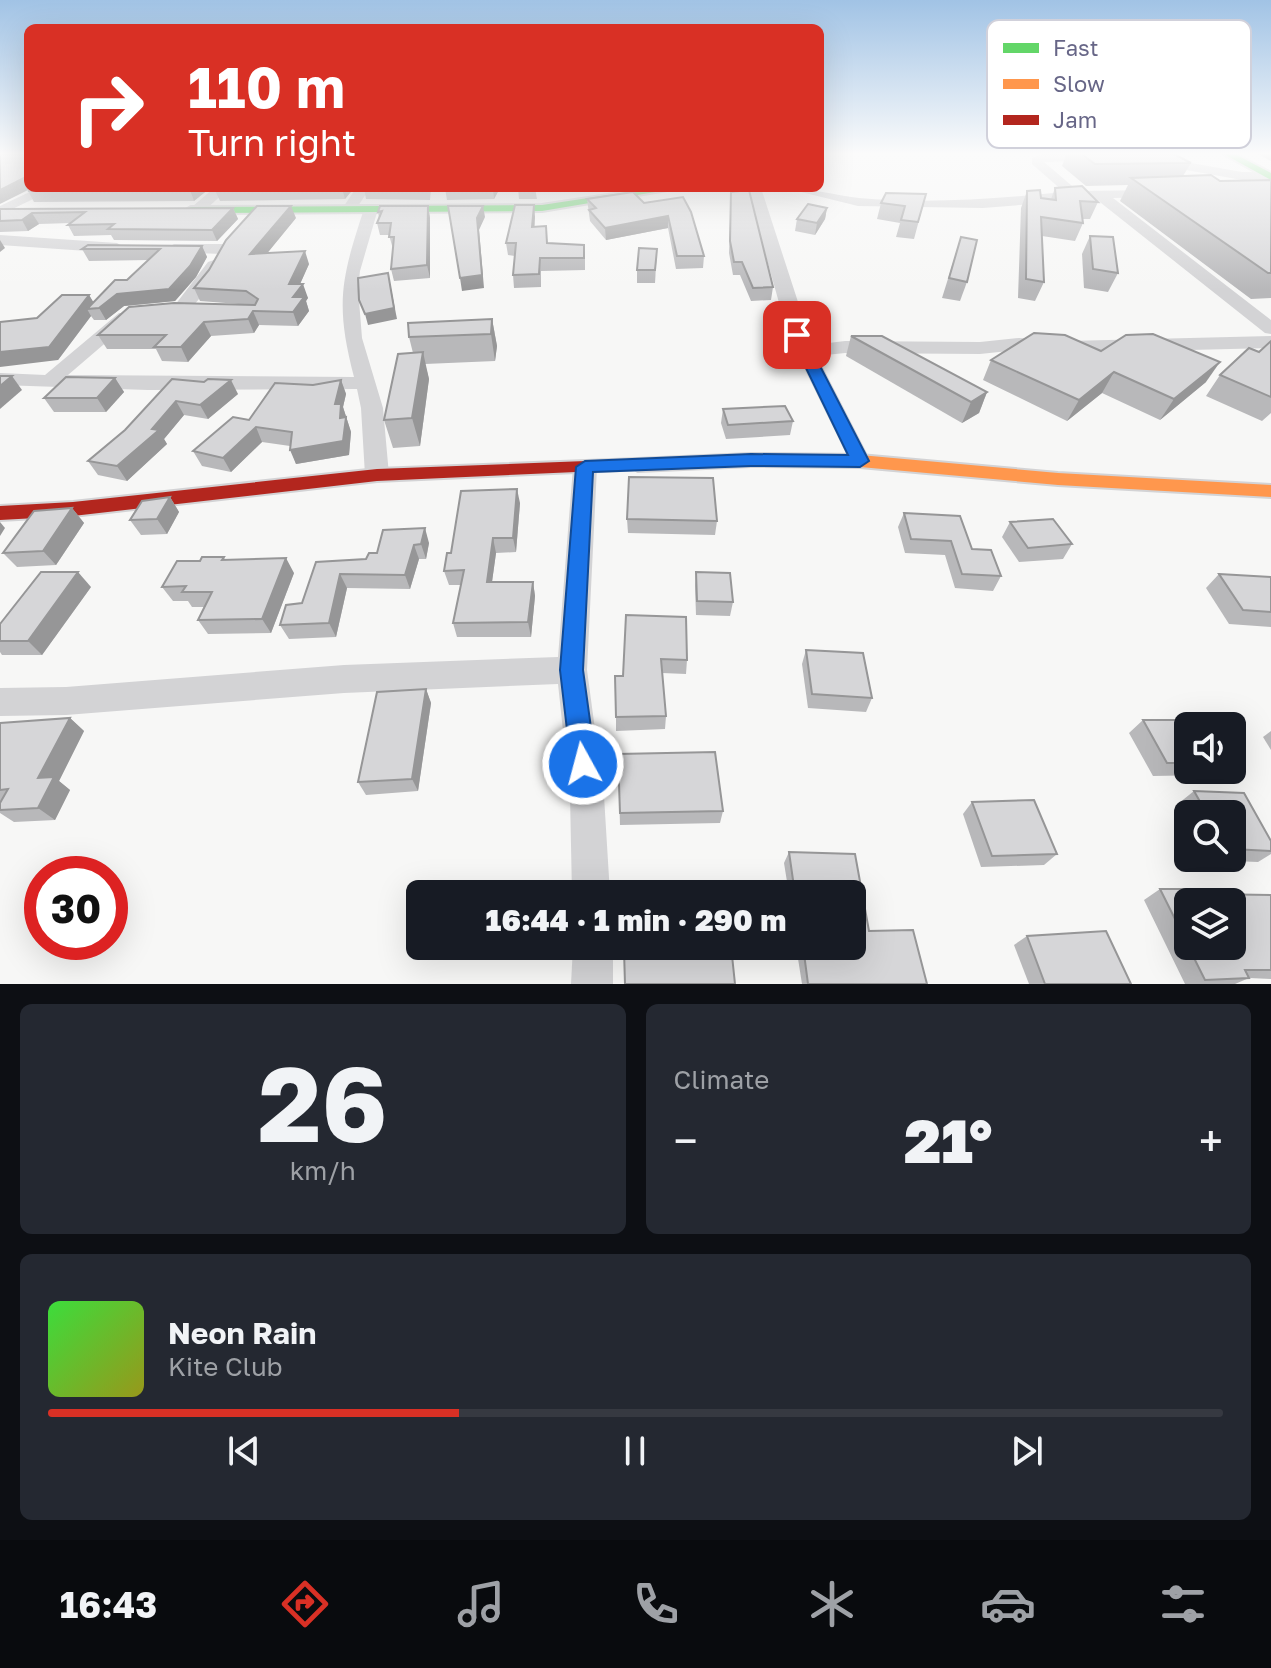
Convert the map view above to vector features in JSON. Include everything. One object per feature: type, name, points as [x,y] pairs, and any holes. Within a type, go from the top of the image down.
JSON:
[{"type":"street","points":[[0,211],[26,199]]},
{"type":"street","points":[[197,210],[210,199]]},
{"type":"street","points":[[349,209],[356,199]]},
{"type":"street","points":[[167,210],[542,208],[602,199]]},
{"type":"street","points":[[757,199],[805,352],[860,461]]},
{"type":"street","points":[[843,199],[858,202],[983,204],[1035,199]]},
{"type":"street","points":[[1105,199],[1271,329]]},
{"type":"street","points":[[371,209],[352,271],[350,288],[353,338],[367,383],[377,475]]},
{"type":"street","points":[[210,310],[174,309],[205,281],[231,239],[258,210]]},
{"type":"street","points":[[0,211],[46,211]]},
{"type":"street","points":[[0,240],[37,239],[88,248],[133,248]]},
{"type":"street","points":[[162,248],[231,239]]},
{"type":"street","points":[[51,380],[124,317],[146,310]]},
{"type":"street","points":[[805,352],[845,347],[980,348],[1019,344],[1113,346],[1190,341],[1271,342]]},
{"type":"street","points":[[0,379],[148,384],[367,383]]},
{"type":"street","points":[[0,513],[73,509],[377,475],[751,460],[860,461],[1058,479],[1271,491]]},
{"type":"street","points":[[585,467],[572,670],[587,796],[590,880]]},
{"type":"street","points":[[0,702],[66,701],[344,679],[572,670]]},
{"type":"street","points":[[592,984],[593,960]]},
{"type":"building","points":[[587,199],[640,199],[644,203],[684,199],[704,256],[677,256],[668,216],[605,228],[589,210],[596,208]]},
{"type":"building","points":[[731,199],[751,199],[773,287],[753,288],[742,262],[734,262],[730,241]]},
{"type":"building","points":[[883,199],[925,199],[918,222],[901,220],[905,206],[881,203]]},
{"type":"building","points":[[1027,199],[1095,199],[1098,202],[1080,201],[1083,223],[1041,217],[1044,282],[1026,279]]},
{"type":"building","points":[[1161,199],[1271,199],[1271,273]]},
{"type":"building","points":[[808,204],[827,208],[817,223],[797,219]]},
{"type":"building","points":[[515,205],[534,205],[532,227],[546,226],[547,243],[584,245],[584,258],[540,258],[539,274],[513,275],[516,243],[506,243]]},
{"type":"building","points":[[257,206],[291,206],[250,254],[305,251],[289,284],[303,284],[293,297],[304,297],[293,312],[253,311],[248,319],[204,322],[181,347],[154,347],[166,335],[98,335],[129,307],[174,303],[255,305],[258,299],[246,291],[194,288],[209,270],[226,240]]},
{"type":"building","points":[[380,206],[428,206],[427,265],[391,269],[394,237],[389,237],[391,223],[377,223],[382,211],[378,212]]},
{"type":"building","points":[[448,206],[483,206],[477,218],[482,275],[460,278]]},
{"type":"building","points":[[233,208],[212,230],[108,229],[114,224],[68,225],[85,212],[32,213],[22,220],[0,221],[0,209]]},
{"type":"building","points":[[1090,236],[1113,237],[1118,273],[1093,269]]},
{"type":"building","points":[[961,237],[977,240],[967,282],[949,278]]},
{"type":"building","points":[[88,245],[202,246],[190,266],[169,289],[117,294],[99,308],[87,309],[115,280],[127,280],[160,249],[82,249]]},
{"type":"building","points":[[639,248],[657,249],[655,270],[637,270]]},
{"type":"building","points":[[388,273],[394,308],[365,314],[359,300],[358,278]]},
{"type":"building","points":[[62,295],[89,295],[49,347],[0,352],[0,322],[37,318]]},
{"type":"building","points":[[492,319],[491,334],[409,337],[408,323]]},
{"type":"building","points":[[1034,333],[1065,335],[1101,351],[1126,335],[1153,334],[1220,362],[1174,399],[1114,372],[1079,400],[991,360]]},
{"type":"building","points":[[851,336],[882,336],[987,392],[971,402]]},
{"type":"building","points":[[1271,341],[1271,397],[1220,375],[1249,348],[1259,352]]},
{"type":"building","points":[[423,352],[412,418],[384,420],[398,354]]},
{"type":"building","points":[[0,376],[12,376],[0,386]]},
{"type":"building","points":[[66,377],[115,378],[97,398],[44,398]]},
{"type":"building","points":[[172,379],[204,382],[208,379],[231,380],[200,405],[176,401],[152,429],[159,430],[117,466],[88,461],[125,430]]},
{"type":"building","points":[[341,380],[335,404],[341,404],[340,418],[346,417],[343,441],[290,450],[292,432],[256,427],[223,458],[193,451],[233,417],[249,420],[275,383],[313,385]]},
{"type":"building","points":[[785,406],[793,421],[728,425],[723,409]]},
{"type":"building","points":[[629,477],[713,478],[717,521],[627,519]]},
{"type":"building","points":[[517,489],[513,538],[493,538],[487,582],[533,582],[528,622],[453,623],[464,570],[444,571],[447,553],[451,553],[461,491]]},
{"type":"building","points":[[170,497],[157,519],[130,520],[142,501]]},
{"type":"building","points":[[72,508],[43,551],[3,553],[34,511]]},
{"type":"building","points":[[904,513],[960,516],[972,549],[991,550],[1001,576],[962,574],[951,541],[911,539]]},
{"type":"building","points":[[1053,519],[1072,544],[1028,548],[1010,522]]},
{"type":"building","points":[[425,528],[421,544],[414,545],[405,575],[340,574],[329,623],[280,625],[286,605],[302,603],[316,562],[366,559],[369,553],[377,553],[383,530]]},
{"type":"building","points":[[202,557],[224,557],[222,560],[286,558],[262,619],[198,620],[212,592],[182,592],[186,586],[162,587],[177,561],[200,561]]},
{"type":"building","points":[[41,572],[78,572],[28,641],[0,641],[0,624]]},
{"type":"building","points":[[696,572],[730,573],[733,602],[697,601]]},
{"type":"building","points":[[1219,574],[1271,577],[1271,612],[1243,610]]},
{"type":"building","points":[[626,615],[686,617],[687,660],[661,659],[666,716],[616,717],[615,676],[623,676]]},
{"type":"building","points":[[806,650],[863,653],[872,698],[812,694]]},
{"type":"building","points":[[426,689],[412,779],[358,782],[377,692]]},
{"type":"building","points":[[70,718],[38,778],[54,777],[38,808],[0,810],[0,803],[8,789],[0,790],[0,723]]},
{"type":"building","points":[[1143,720],[1174,720],[1174,763],[1167,763]]},
{"type":"building","points":[[715,752],[723,811],[620,813],[618,754]]},
{"type":"building","points":[[1194,791],[1244,793],[1271,841],[1271,851],[1246,850],[1246,800],[1199,800]]},
{"type":"building","points":[[1034,800],[1057,854],[992,856],[972,802]]},
{"type":"building","points":[[789,852],[855,854],[860,880],[793,880]]},
{"type":"building","points":[[1160,889],[1174,889],[1174,917]]},
{"type":"building","points":[[1246,895],[1271,895],[1271,970],[1245,970],[1249,978],[1205,980],[1195,960],[1246,960]]},
{"type":"building","points":[[866,914],[869,931],[913,930],[927,984],[808,984],[805,960],[866,960]]},
{"type":"building","points":[[1106,931],[1131,984],[1045,984],[1027,936]]},
{"type":"building","points":[[624,960],[732,960],[735,984],[625,984]]},
{"type":"traffic: fast","points":[[191,210],[542,208],[602,199]]},
{"type":"traffic: slow","points":[[638,465],[751,460],[860,461],[1058,479],[1271,491]]},
{"type":"traffic: jam","points":[[0,513],[73,509],[377,475],[638,465]]},
{"type":"route","points":[[583,764],[572,670],[585,467],[751,460],[860,461],[797,335]]}]
